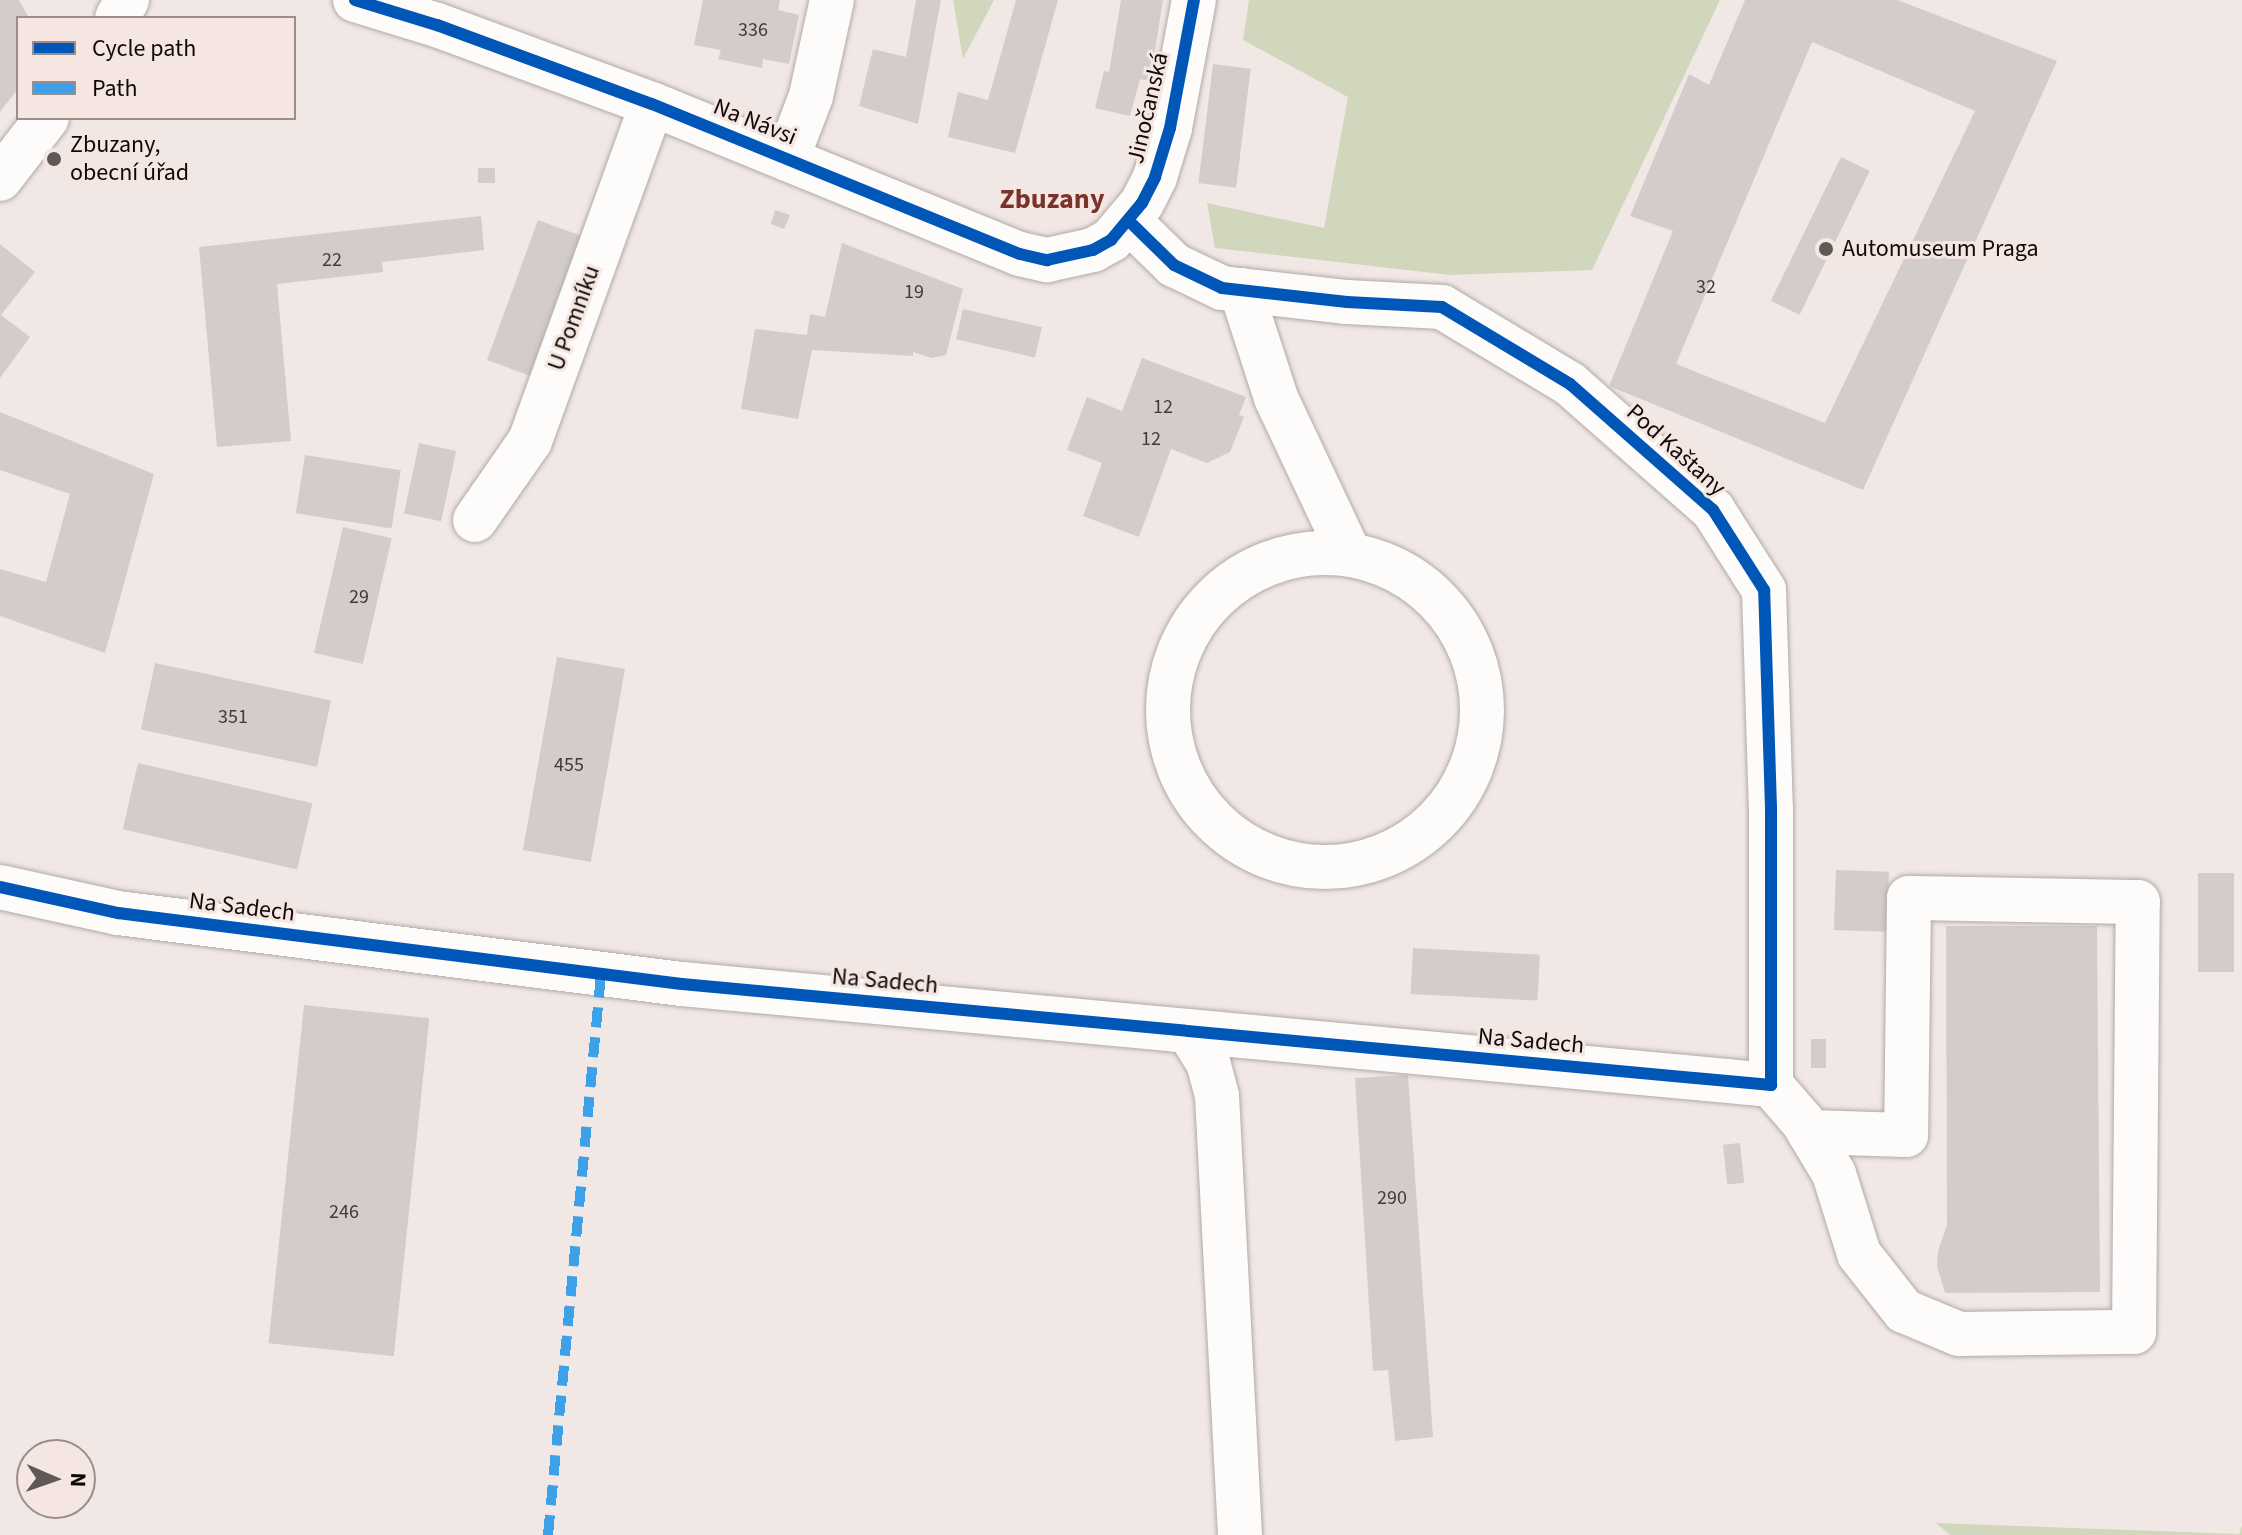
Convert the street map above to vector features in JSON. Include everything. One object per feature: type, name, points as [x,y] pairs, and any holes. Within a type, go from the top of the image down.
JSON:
[{"type":"street","name":"Na Návsi","points":[[355,0],[437,25],[652,104],[1020,254],[1047,260],[1093,250],[1111,240],[1129,221]]},
{"type":"street","points":[[787,159],[811,96],[832,0]]},
{"type":"street","name":"Jinočanská","points":[[1129,221],[1155,177],[1170,128],[1194,0]]},
{"type":"street","name":"U Pomníku","points":[[475,520],[530,441],[652,104]]},
{"type":"street","points":[[0,179],[45,120]]},
{"type":"street","name":"Pod Kaštany","points":[[1129,221],[1174,265],[1222,288],[1347,302],[1442,307],[1570,384],[1713,510],[1764,590],[1771,808],[1771,1085]]},
{"type":"street","points":[[1241,290],[1276,398],[1349,553],[1405,573],[1450,612],[1477,665],[1482,725],[1477,754],[1449,807],[1405,846],[1377,859],[1348,866],[1289,863],[1260,853],[1234,838],[1211,819],[1193,795],[1179,768],[1171,739],[1168,709],[1171,679],[1179,651],[1193,624],[1235,580],[1261,565],[1289,556],[1319,552],[1349,553]]},
{"type":"street","name":"Na Sadech","points":[[0,887],[118,913],[682,984],[1771,1085]]},
{"type":"street","points":[[1771,1085],[1809,1132],[1834,1174],[1859,1254],[1904,1311],[1959,1334],[2134,1332],[2138,902],[1909,898],[1906,1135],[1809,1132]]},
{"type":"street","points":[[1189,1032],[1208,1062],[1217,1096],[1240,1535]]},
{"type":"green space","points":[[953,0],[994,0],[963,59]]},
{"type":"green space","points":[[1249,0],[1720,0],[1592,270],[1450,275],[1215,248],[1207,203],[1324,228],[1348,97],[1243,40]]},
{"type":"green space","points":[[1936,1523],[2239,1534],[2242,1525],[2242,1535],[1950,1535]]},
{"type":"building","points":[[0,0],[19,0],[28,16],[16,16],[16,92],[0,112]]},
{"type":"building","points":[[703,0],[780,0],[778,10],[799,15],[789,64],[763,59],[762,68],[718,59],[721,50],[694,45]]},
{"type":"building","points":[[916,0],[941,0],[918,124],[859,106],[873,49],[906,57]]},
{"type":"building","points":[[1016,0],[1058,0],[1015,153],[948,137],[958,92],[988,100]]},
{"type":"building","points":[[1121,0],[1163,0],[1150,81],[1140,79],[1130,116],[1095,108],[1104,71],[1109,72]]},
{"type":"building","points":[[1745,0],[1897,0],[2057,61],[1863,490],[1609,386],[1673,231],[1630,216],[1689,74],[1709,85]],"holes":[[[1812,42],[1975,111],[1825,423],[1676,364]]]},
{"type":"building","points":[[1213,64],[1251,69],[1236,188],[1198,183]]},
{"type":"building","points":[[1841,157],[1870,171],[1800,315],[1771,301]]},
{"type":"building","points":[[478,168],[495,168],[495,183],[478,183]]},
{"type":"building","points":[[775,210],[790,215],[784,229],[771,224]]},
{"type":"building","points":[[481,216],[484,250],[382,262],[383,272],[277,284],[291,441],[217,447],[199,247]]},
{"type":"building","points":[[538,220],[580,235],[529,375],[487,360]]},
{"type":"building","points":[[842,243],[963,289],[946,355],[932,358],[913,352],[913,356],[812,350],[798,419],[741,409],[755,329],[807,335],[810,314],[825,317]]},
{"type":"building","points":[[0,244],[35,272],[1,315],[30,337],[0,378]]},
{"type":"building","points":[[963,309],[1042,327],[1035,357],[956,339]]},
{"type":"building","points":[[1142,358],[1246,397],[1239,415],[1244,417],[1230,452],[1207,463],[1171,449],[1139,537],[1083,516],[1102,463],[1067,450],[1087,397],[1122,411]]},
{"type":"building","points":[[0,412],[154,474],[105,653],[0,616],[0,569],[46,582],[70,494],[0,470]]},
{"type":"building","points":[[419,443],[456,451],[441,521],[404,513]]},
{"type":"building","points":[[305,455],[401,470],[392,528],[296,513]]},
{"type":"building","points":[[343,527],[392,538],[363,664],[314,653]]},
{"type":"building","points":[[557,657],[625,669],[591,862],[523,850]]},
{"type":"building","points":[[155,663],[331,700],[317,767],[141,730]]},
{"type":"building","points":[[138,763],[312,803],[297,870],[123,829]]},
{"type":"building","points":[[1836,870],[1889,872],[1887,932],[1834,930]]},
{"type":"building","points":[[2198,873],[2234,873],[2234,972],[2198,972]]},
{"type":"building","points":[[1946,926],[2097,926],[2100,1292],[1945,1293],[1937,1266],[1938,1251],[1947,1225]]},
{"type":"building","points":[[1413,948],[1540,955],[1537,1001],[1411,994]]},
{"type":"building","points":[[304,1005],[429,1018],[394,1356],[268,1343]]},
{"type":"building","points":[[1811,1039],[1826,1039],[1826,1068],[1811,1068]]},
{"type":"building","points":[[1408,1075],[1433,1437],[1395,1441],[1388,1370],[1373,1371],[1355,1078]]},
{"type":"building","points":[[1740,1143],[1744,1183],[1727,1185],[1723,1145]]},
{"type":"marked path","points":[[548,1535],[601,974]]},
{"type":"cycle path","points":[[355,0],[437,25],[652,104],[1020,254],[1047,260],[1093,250],[1111,240],[1142,203],[1155,177],[1170,128],[1194,0]]},
{"type":"cycle path","points":[[0,887],[118,913],[682,984],[1771,1085],[1771,808],[1764,590],[1713,510],[1570,384],[1442,307],[1347,302],[1222,288],[1174,265],[1129,221]]},
{"type":"place","name":"Zbuzany, obecní úřad","points":[[54,159]]},
{"type":"place","name":"Automuseum Praga","points":[[1826,249]]},
{"type":"district","name":"Zbuzany","points":[[1052,199]]}]
